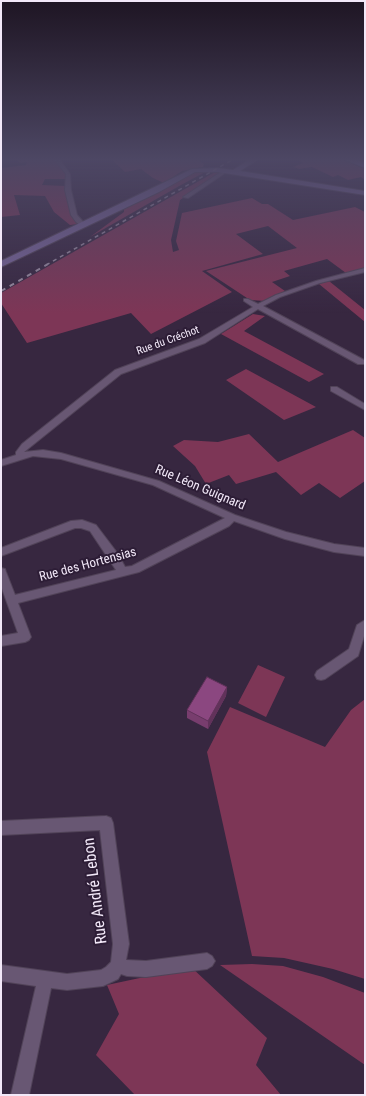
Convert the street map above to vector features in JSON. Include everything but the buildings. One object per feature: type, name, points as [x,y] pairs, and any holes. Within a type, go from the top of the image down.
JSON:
[{"type":"main road","points":[[1,264],[112,211]]},
{"type":"street","points":[[73,211],[78,222],[83,225]]},
{"type":"street","name":"Rue du Créchot","points":[[21,456],[20,452],[25,446],[113,376],[146,361],[202,342],[257,307],[293,290],[364,272]]},
{"type":"street","points":[[246,300],[364,362]]},
{"type":"street","points":[[334,390],[365,407]]},
{"type":"street","name":"Rue Léon Guignard","points":[[1,462],[38,453],[52,454],[156,482],[232,517],[323,546],[365,552]]},
{"type":"street","name":"Rue des Hortensias","points":[[11,600],[142,566],[226,523],[232,517]]},
{"type":"street","points":[[1,552],[74,524],[82,524],[93,528],[114,557],[122,572]]},
{"type":"street","points":[[1,572],[26,637],[1,641]]},
{"type":"street","points":[[321,675],[354,652],[361,628],[365,625]]},
{"type":"street","name":"Rue André Lebon","points":[[1,828],[106,823],[121,944],[118,965]]},
{"type":"street","points":[[1,973],[67,982],[103,978],[112,973],[118,965],[127,968],[146,969],[207,961]]},
{"type":"street","points":[[20,1095],[45,979]]},
{"type":"shaded area","points":[[1,211],[19,211],[20,215],[1,217]]},
{"type":"shaded area","points":[[72,211],[74,219],[78,224],[70,225],[54,212]]},
{"type":"shaded area","points":[[135,211],[90,237],[124,212]]},
{"type":"shaded area","points":[[146,211],[177,211],[171,240],[173,252],[179,250],[176,241],[182,213],[191,211],[279,211],[293,220],[335,211],[365,212],[365,269],[346,273],[327,259],[284,271],[290,276],[272,282],[285,291],[265,301],[250,300],[206,271],[297,248],[268,226],[236,234],[263,254],[202,271],[232,292],[151,334],[131,313],[27,343],[1,303],[1,293]]},
{"type":"shaded area","points":[[329,281],[365,310],[365,322],[319,284]]},
{"type":"shaded area","points":[[253,314],[265,316],[244,331],[324,374],[309,382],[221,334]]},
{"type":"shaded area","points":[[246,369],[316,407],[284,420],[226,380]]},
{"type":"shaded area","points":[[353,430],[365,438],[365,481],[340,498],[319,483],[301,495],[276,472],[236,484],[229,475],[206,484],[195,466],[173,446],[184,440],[218,442],[249,434],[278,462]]},
{"type":"shaded area","points":[[258,665],[285,677],[266,717],[238,703]]},
{"type":"shaded area","points":[[365,699],[365,979],[333,969],[284,958],[252,956],[207,752],[230,707],[325,747],[351,710]]},
{"type":"shaded area","points":[[252,964],[283,966],[323,977],[365,993],[365,1065],[220,965]]},
{"type":"shaded area","points":[[191,967],[267,1038],[256,1065],[281,1095],[135,1095],[96,1055],[119,1014],[107,985]]},
{"type":"railway","points":[[46,265],[141,211]]},
{"type":"railway","points":[[1,291],[48,264]]}]
